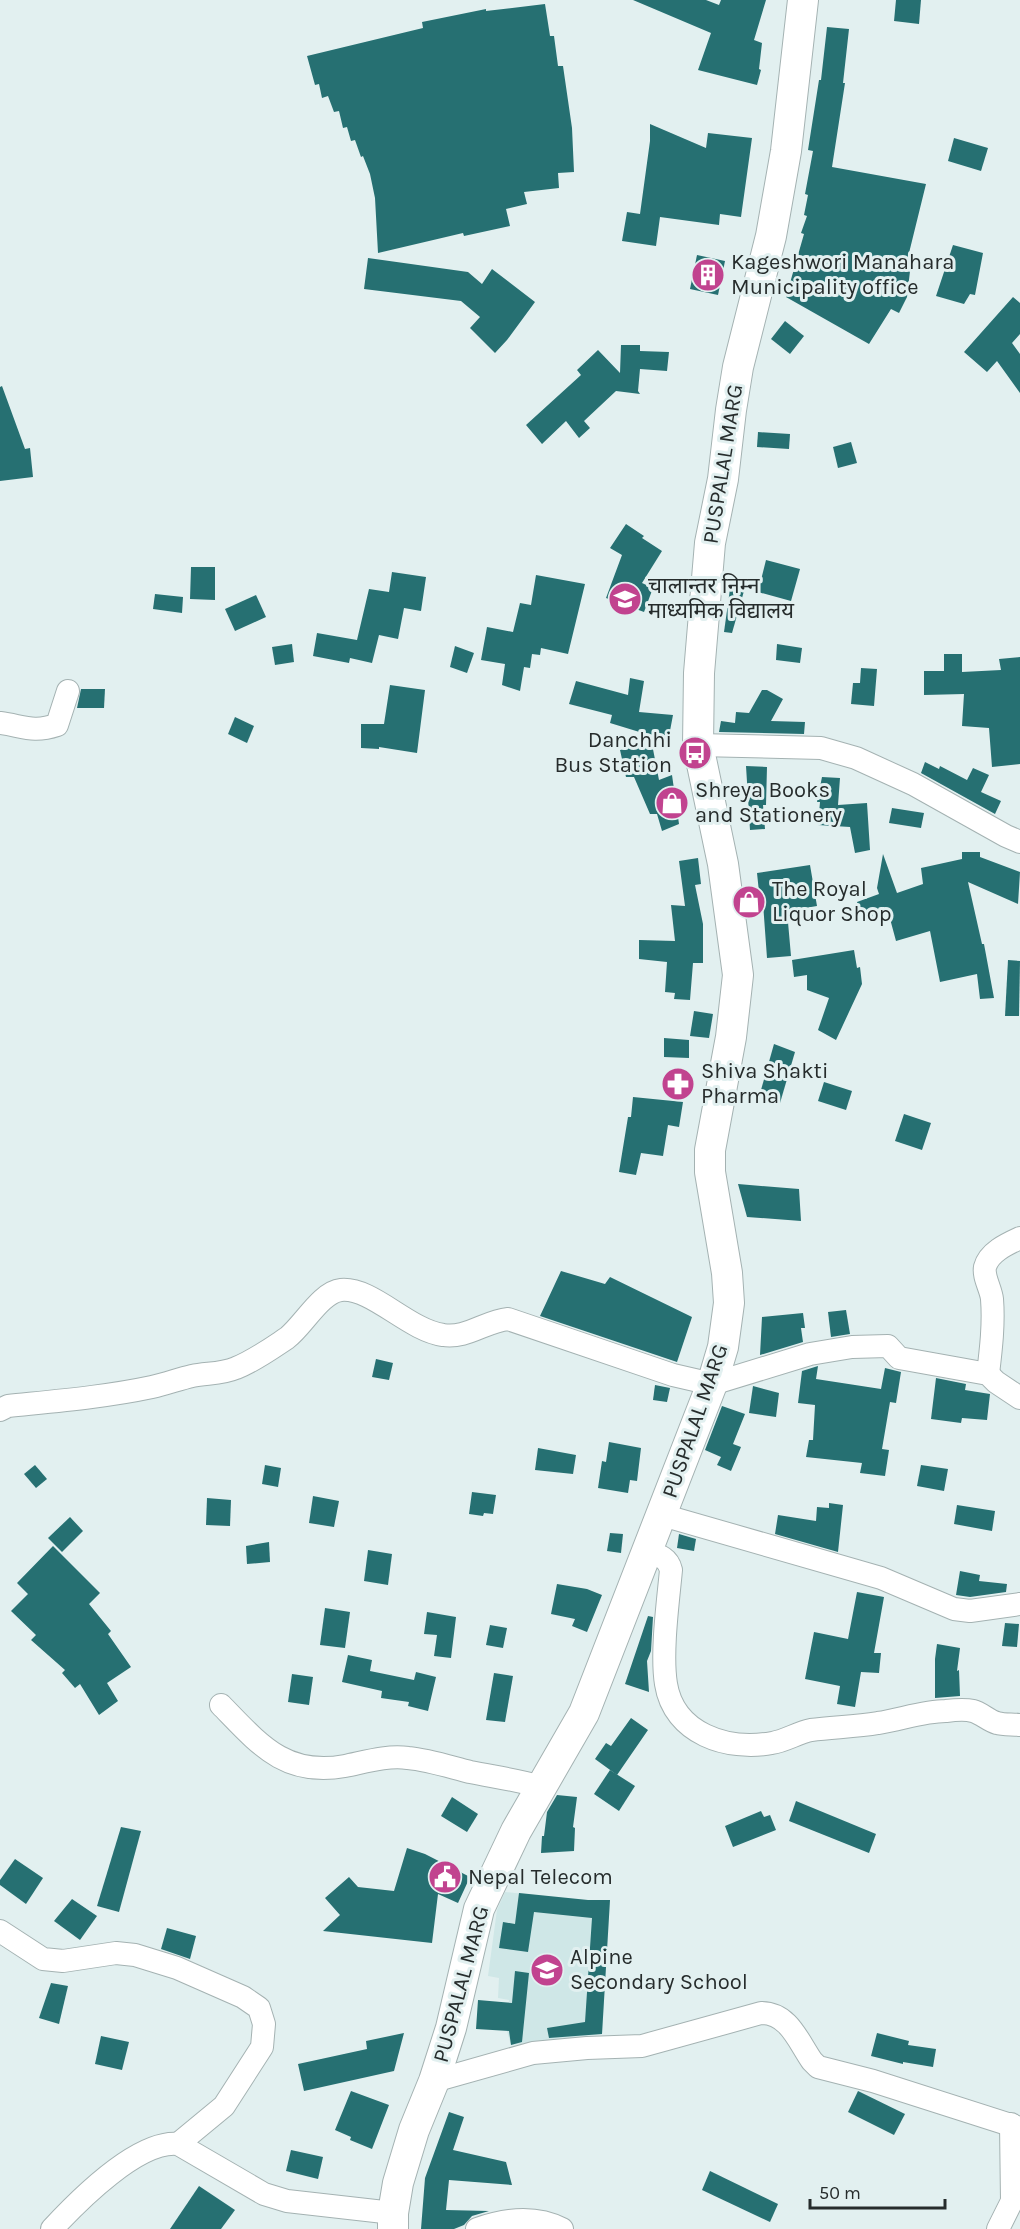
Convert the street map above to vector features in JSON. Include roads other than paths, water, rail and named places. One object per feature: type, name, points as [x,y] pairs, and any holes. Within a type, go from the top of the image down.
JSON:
[{"type":"main road","name":"PUSPALAL MARG","points":[[393,2221],[398,2183],[414,2130],[434,2081],[451,2028],[479,1909],[516,1831],[584,1713],[712,1384],[723,1347],[729,1303],[727,1273],[710,1172],[710,1150],[731,1037],[738,975],[723,864],[698,745],[699,673],[710,543],[723,479],[730,410],[738,368],[762,276],[784,162],[803,0]]},
{"type":"street","points":[[0,723],[31,730],[57,725],[68,691]]},
{"type":"street","points":[[698,745],[821,748],[856,758],[913,784],[1006,837],[1020,842]]},
{"type":"street","points":[[988,1374],[993,1333],[992,1296],[984,1269],[988,1260],[1002,1247],[1020,1238]]},
{"type":"street","points":[[0,1410],[8,1406],[76,1399],[153,1386],[236,1368],[288,1337],[327,1296],[342,1290],[359,1293],[412,1324],[436,1334],[454,1336],[488,1323],[508,1319],[673,1375],[712,1384],[810,1354],[852,1347],[888,1346],[899,1358],[988,1374],[1020,1398]]},
{"type":"street","points":[[662,1515],[881,1578],[954,1609],[970,1611],[1020,1604]]},
{"type":"street","points":[[646,1551],[662,1556],[669,1562],[671,1570],[664,1666],[671,1704],[677,1716],[689,1727],[704,1735],[729,1742],[753,1745],[775,1743],[802,1732],[838,1726],[876,1724],[943,1710],[973,1711],[998,1724],[1020,1725]]},
{"type":"street","points":[[221,1705],[250,1735],[290,1764],[319,1769],[407,1757],[515,1779],[542,1787]]},
{"type":"street","points":[[0,1931],[43,1959],[63,1961],[116,1953],[177,1968],[243,1997],[259,2008],[264,2024],[262,2048],[224,2106],[178,2144]]},
{"type":"street","points":[[434,2081],[533,2054],[587,2048],[642,2046],[760,2013],[770,2013],[782,2018],[818,2067],[873,2081],[1015,2126],[1012,2201],[999,2229]]},
{"type":"street","points":[[52,2229],[73,2206],[123,2163],[165,2142],[178,2144],[264,2194],[287,2201],[393,2221]]},
{"type":"street","points":[[477,2229],[506,2221],[532,2219],[562,2229]]},
{"type":"place","name":"Kageshwori Manahara Municipality office","points":[[708,275]]},
{"type":"place","name":"चालान्तर निम्न माध्यमिक विद्यालय","points":[[625,599]]},
{"type":"place","name":"Danchhi Bus Station","points":[[695,753]]},
{"type":"place","name":"Shreya Books and Stationery","points":[[672,803]]},
{"type":"place","name":"The Royal Liquor Shop","points":[[749,902]]},
{"type":"place","name":"Shiva Shakti Pharma","points":[[678,1084]]},
{"type":"place","name":"Nepal Telecom","points":[[445,1877]]},
{"type":"place","name":"Alpine Secondary School","points":[[547,1970]]}]
